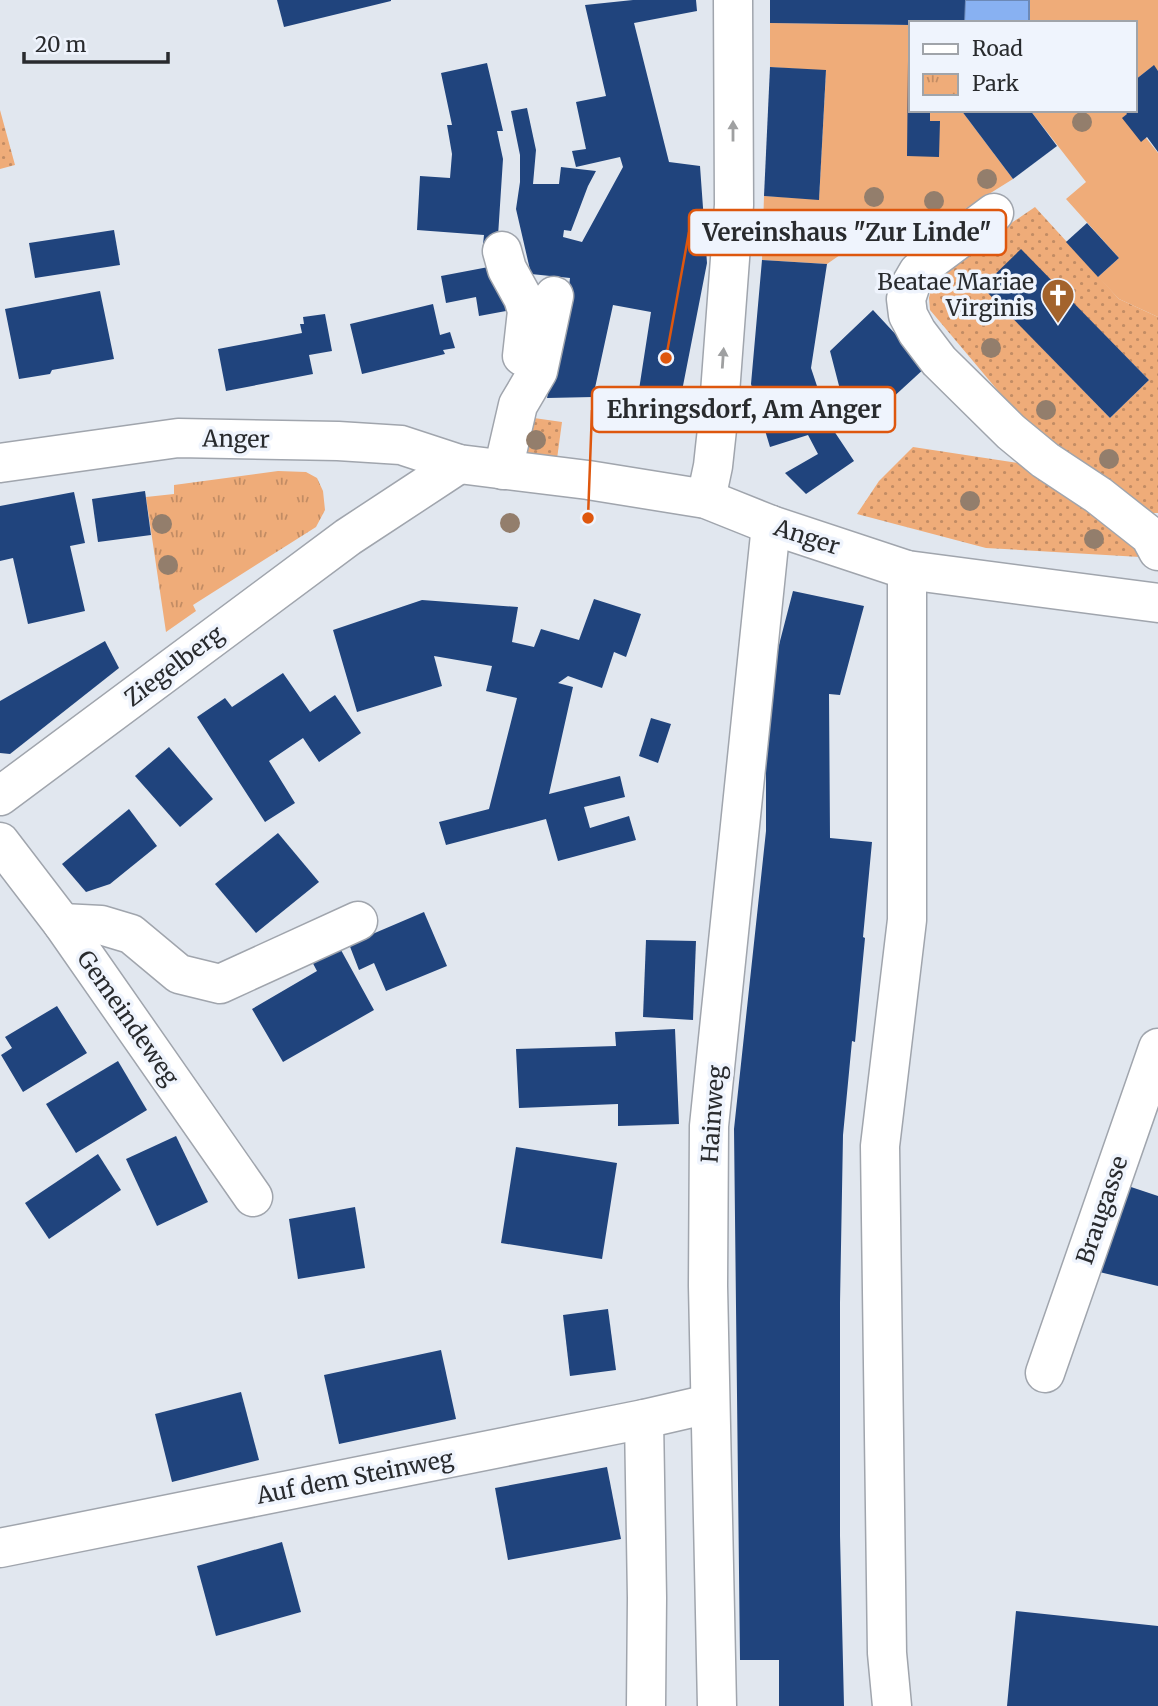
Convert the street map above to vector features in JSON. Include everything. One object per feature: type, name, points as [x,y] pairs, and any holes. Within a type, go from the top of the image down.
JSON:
[{"type":"street","points":[[706,499],[718,420],[734,205],[733,0]]},
{"type":"street","points":[[994,213],[918,272],[906,299],[908,316],[939,361],[1011,432],[1150,536],[1158,551]]},
{"type":"street","points":[[502,251],[507,269],[527,311],[518,405],[503,470]]},
{"type":"street","points":[[518,405],[538,371],[554,296]]},
{"type":"street","name":"Anger","points":[[0,463],[178,438],[401,445],[458,464],[588,480],[706,499],[771,525],[907,570],[1158,603]]},
{"type":"street","name":"Ziegelberg","points":[[0,796],[348,537],[458,464]]},
{"type":"street","name":"Hainweg","points":[[717,1706],[709,1404],[709,1126],[771,525]]},
{"type":"street","points":[[891,1706],[887,1653],[880,1146],[907,920],[907,570]]},
{"type":"street","name":"Gemeindeweg","points":[[0,842],[62,923],[253,1197]]},
{"type":"street","points":[[62,923],[101,925],[131,934],[179,974],[220,984],[358,921]]},
{"type":"street","name":"Braugasse","points":[[1045,1373],[1158,1048]]},
{"type":"street","name":"Auf dem Steinweg","points":[[0,1548],[709,1404]]},
{"type":"street","points":[[644,1419],[646,1706]]},
{"type":"green space","points":[[1029,0],[1158,0],[1158,71],[1153,66],[1137,78],[1137,21],[1029,21]]},
{"type":"green space","points":[[770,23],[909,25],[909,112],[963,112],[1013,179],[920,237],[863,239],[827,264],[762,260],[764,196],[819,199],[826,71],[770,67]]},
{"type":"green space","points":[[0,110],[15,165],[0,169]]},
{"type":"green space","points":[[1032,112],[1126,112],[1158,153],[1158,317],[1119,299],[1098,277],[1119,258],[1066,199],[1086,182]]},
{"type":"green space","points":[[1035,207],[1119,299],[1158,317],[1158,513],[1150,513],[1042,443],[930,310],[932,285],[951,264]],"holes":[[[1021,250],[1149,380],[1110,418],[1043,349]]]},
{"type":"green space","points":[[527,417],[562,422],[557,459],[522,453]]},
{"type":"green space","points":[[913,447],[1032,465],[1131,544],[1140,557],[986,548],[857,514],[879,481]]},
{"type":"green space","points":[[278,471],[306,472],[317,478],[323,491],[325,510],[316,527],[193,605],[196,611],[166,632],[146,497],[174,494],[174,485]]},
{"type":"water","points":[[965,0],[1029,0],[1029,21],[964,21]]},
{"type":"building","points":[[277,0],[391,0],[391,1],[284,27]]},
{"type":"building","points":[[633,0],[696,0],[697,11],[634,23],[669,162],[700,166],[707,263],[681,396],[638,396],[651,312],[613,305],[593,397],[547,398],[570,278],[531,274],[516,209],[520,155],[511,111],[527,108],[536,150],[533,184],[559,184],[561,167],[596,171],[571,231],[564,230],[563,237],[582,242],[623,167],[620,157],[576,167],[572,151],[586,149],[576,102],[606,96],[585,5]]},
{"type":"building","points":[[770,0],[965,0],[964,21],[909,21],[909,25],[770,23]]},
{"type":"building","points":[[909,61],[909,112],[930,112],[930,121],[940,121],[939,157],[907,156]]},
{"type":"building","points":[[487,63],[503,131],[497,131],[503,159],[498,236],[494,255],[482,254],[484,235],[417,230],[420,176],[450,178],[452,154],[447,125],[452,125],[441,73]]},
{"type":"building","points":[[1154,65],[1158,71],[1158,152],[1147,137],[1141,142],[1122,118],[1127,114],[1126,112],[1137,112],[1137,78]]},
{"type":"building","points":[[770,67],[826,70],[819,200],[764,196]]},
{"type":"building","points":[[963,112],[1032,112],[1057,146],[1013,179]]},
{"type":"building","points":[[1087,223],[1119,258],[1098,277],[1066,242]]},
{"type":"building","points":[[114,230],[120,265],[35,278],[29,243]]},
{"type":"building","name":"Beatae Mariae Virginis","points":[[1021,249],[1149,380],[1110,418],[982,287]]},
{"type":"building","points":[[762,260],[827,264],[811,368],[830,425],[854,461],[806,494],[785,473],[818,454],[808,435],[770,447],[751,384]]},
{"type":"building","points":[[499,265],[506,311],[479,316],[476,297],[446,303],[441,276]]},
{"type":"building","points":[[100,291],[114,359],[19,379],[5,309]]},
{"type":"building","points":[[433,304],[440,335],[450,332],[455,348],[443,350],[445,354],[362,374],[350,324]]},
{"type":"building","points":[[873,310],[926,367],[890,400],[880,389],[856,418],[844,405],[830,351]]},
{"type":"building","points":[[325,314],[332,351],[309,355],[313,374],[226,391],[218,349],[302,333],[300,324],[304,324],[303,317]]},
{"type":"building","points":[[145,491],[151,535],[98,542],[92,499]]},
{"type":"building","points":[[74,492],[85,543],[70,546],[85,611],[28,624],[13,558],[0,561],[0,506]]},
{"type":"building","points":[[793,591],[864,606],[840,695],[829,694],[830,838],[872,842],[855,1042],[852,1041],[843,1135],[840,1536],[844,1706],[779,1706],[779,1660],[740,1660],[734,1129],[766,831],[766,695]]},
{"type":"building","points":[[594,599],[641,614],[626,657],[614,652],[602,688],[568,676],[558,683],[573,687],[549,794],[620,776],[625,797],[584,807],[590,828],[629,816],[636,840],[558,861],[546,819],[446,845],[439,822],[489,809],[517,698],[486,691],[492,666],[434,656],[442,686],[357,712],[333,630],[422,600],[518,607],[512,642],[534,647],[541,629],[579,640]]},
{"type":"building","points":[[105,641],[119,668],[10,754],[0,753],[0,701]]},
{"type":"building","points":[[283,673],[310,712],[335,695],[361,733],[319,762],[303,738],[269,761],[295,803],[265,822],[197,717],[225,698],[232,707]]},
{"type":"building","points":[[651,718],[671,724],[658,763],[639,756]]},
{"type":"building","points":[[169,747],[213,799],[180,827],[135,776]]},
{"type":"building","points":[[129,809],[157,846],[110,884],[86,892],[62,864]]},
{"type":"building","points":[[278,833],[319,882],[256,933],[215,884]]},
{"type":"building","points":[[424,912],[447,966],[386,991],[374,963],[359,970],[349,944]]},
{"type":"building","points":[[646,940],[696,941],[693,1020],[643,1017]]},
{"type":"building","points":[[336,941],[374,1010],[283,1062],[252,1009],[317,971],[309,956]]},
{"type":"building","points":[[57,1006],[87,1053],[23,1092],[1,1055],[12,1048],[5,1037]]},
{"type":"building","points":[[675,1029],[679,1124],[618,1126],[618,1104],[519,1108],[516,1049],[616,1046],[615,1032]]},
{"type":"building","points":[[118,1061],[147,1110],[76,1153],[46,1104]]},
{"type":"building","points":[[176,1136],[208,1202],[157,1226],[126,1159]]},
{"type":"building","points":[[516,1147],[617,1163],[602,1259],[501,1243]]},
{"type":"building","points":[[98,1154],[121,1190],[49,1239],[25,1203]]},
{"type":"building","points":[[1125,1185],[1158,1196],[1158,1286],[1091,1270]]},
{"type":"building","points":[[355,1207],[365,1268],[298,1279],[289,1219]]},
{"type":"building","points":[[608,1309],[616,1370],[570,1376],[563,1315]]},
{"type":"building","points":[[441,1350],[456,1419],[339,1444],[324,1375]]},
{"type":"building","points":[[241,1392],[259,1460],[172,1482],[155,1414]]},
{"type":"building","points":[[607,1467],[621,1539],[508,1560],[495,1488]]},
{"type":"building","points":[[282,1542],[301,1612],[216,1636],[197,1566]]},
{"type":"building","points":[[1016,1611],[1158,1626],[1158,1706],[1007,1706]]},
{"type":"place","name":"Beatae Mariae Virginis","points":[[1058,325]]},
{"type":"place","name":"Vereinshaus \"Zur Linde\"","points":[[666,358]]},
{"type":"place","name":"Ehringsdorf, Am Anger","points":[[588,518]]}]
